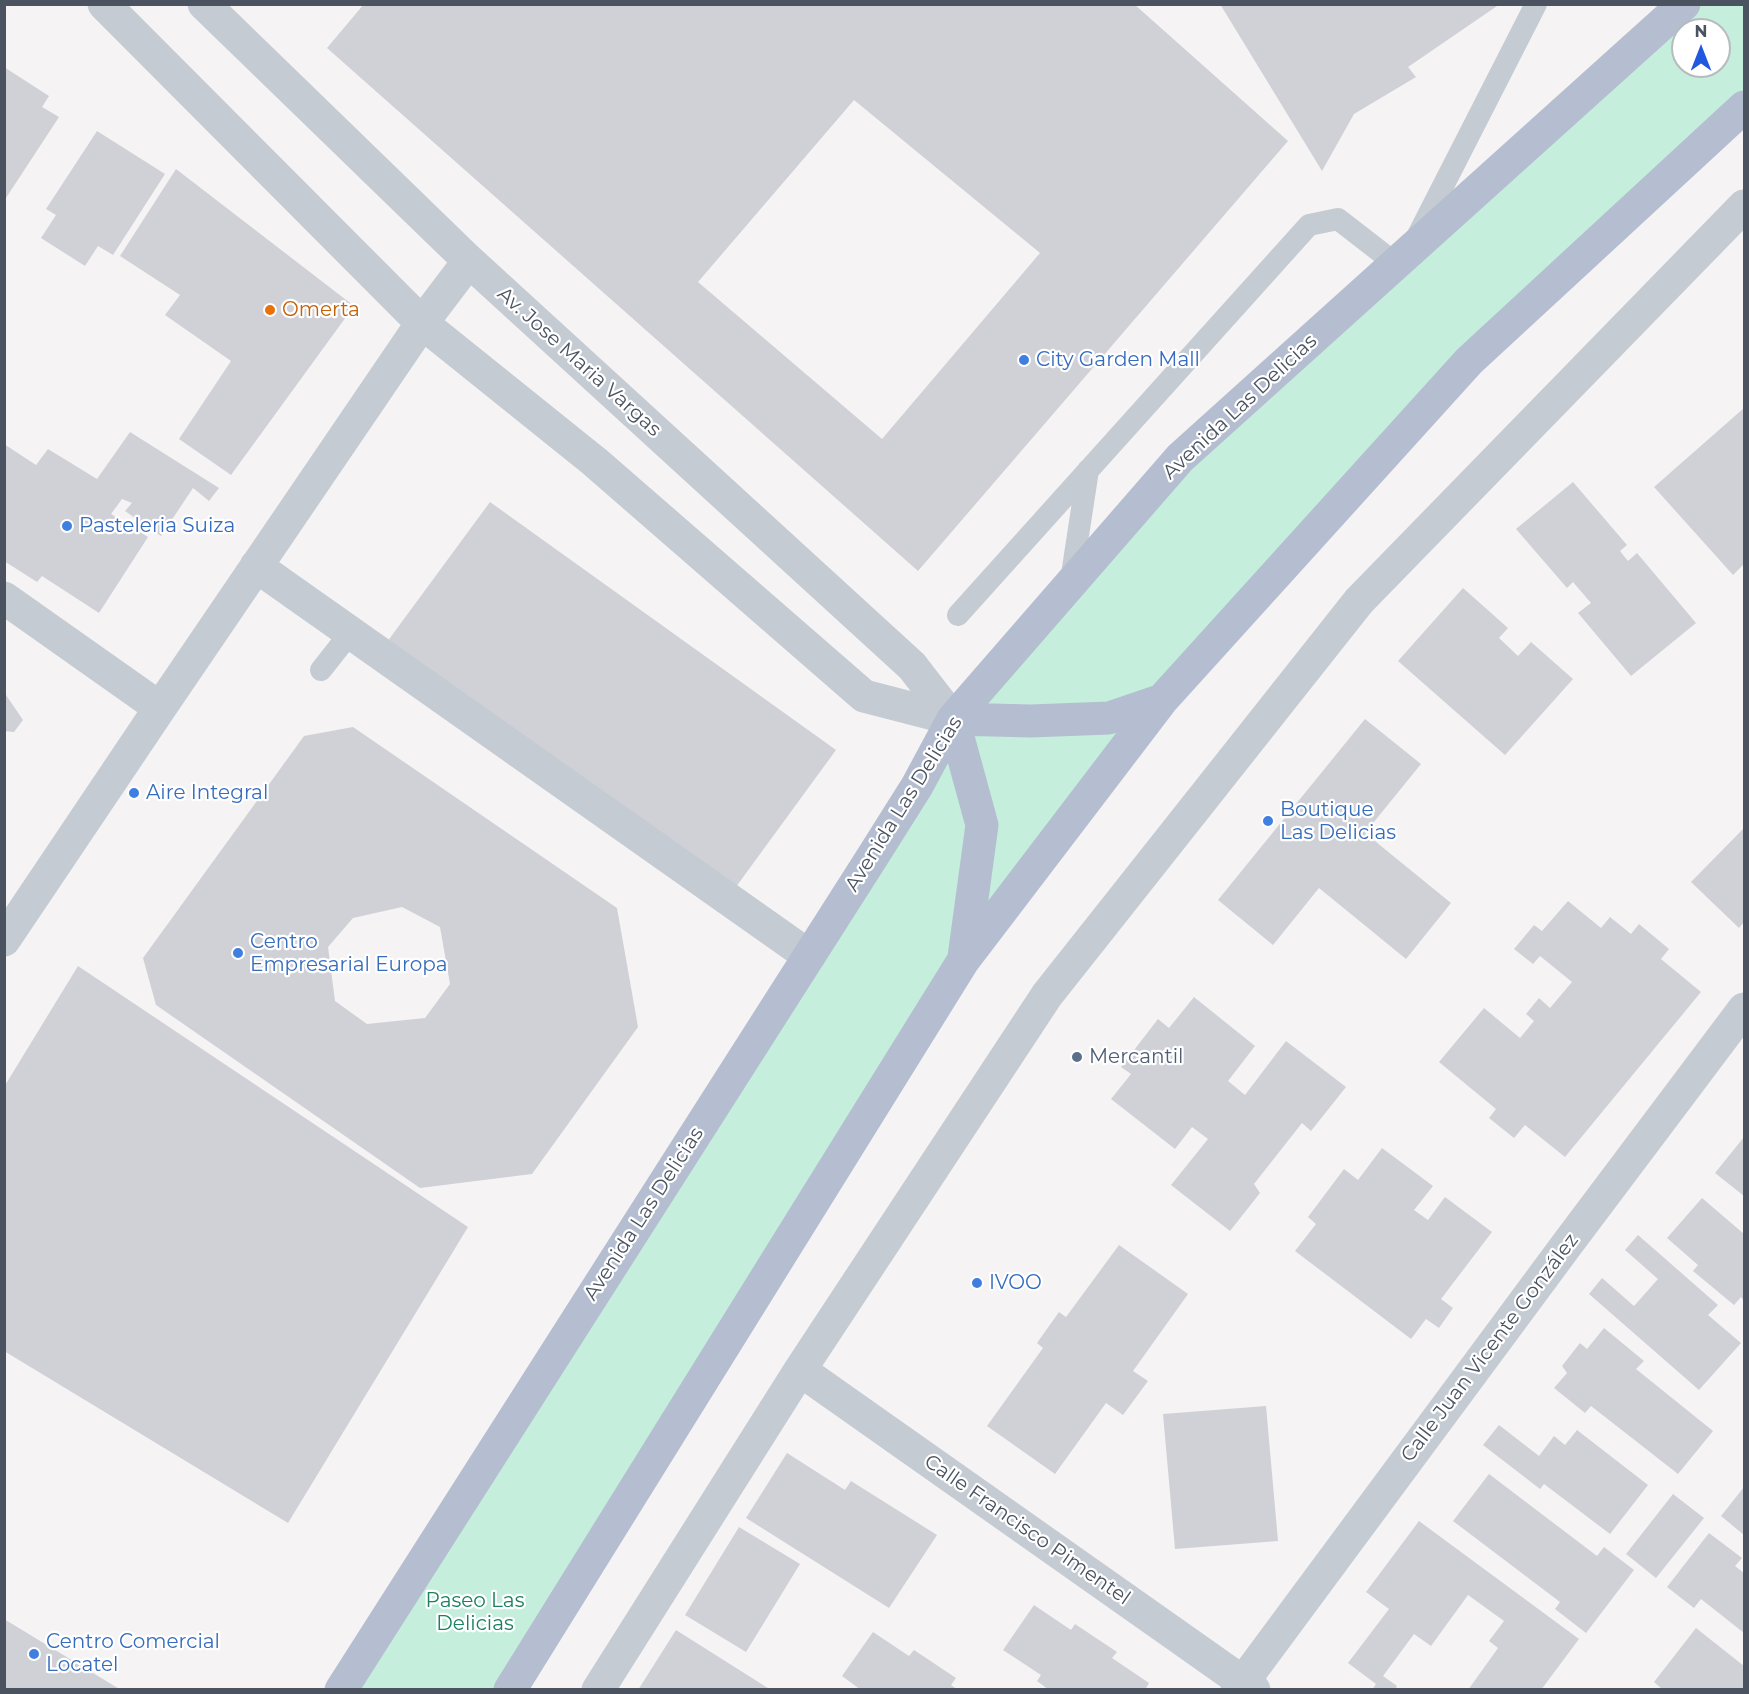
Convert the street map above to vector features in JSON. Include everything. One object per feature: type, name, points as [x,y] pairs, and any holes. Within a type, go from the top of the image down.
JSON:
[{"type":"main road","name":"Avenida Las Delicias","points":[[341,1689],[809,956],[916,786],[953,719],[1180,459],[1684,4]]},
{"type":"main road","points":[[510,1689],[963,960],[1161,700],[1469,361],[1744,107]]},
{"type":"main road","points":[[963,960],[982,825],[953,719],[1031,721],[1109,718],[1161,700]]},
{"type":"street","points":[[104,4],[422,323],[595,462],[864,696],[953,719]]},
{"type":"street","name":"Av. Jose Maria Vargas","points":[[204,4],[469,261],[912,666],[953,719]]},
{"type":"street","points":[[598,1689],[800,1370],[1047,995],[1359,601],[1744,206]]},
{"type":"street","points":[[4,940],[422,323],[469,261]]},
{"type":"street","points":[[256,566],[809,956]]},
{"type":"street","points":[[4,598],[160,708]]},
{"type":"street","name":"Calle Juan Vicente González","points":[[1244,1687],[1744,1009]]},
{"type":"street","name":"Calle Francisco Pimentel","points":[[800,1370],[1244,1687]]},
{"type":"lane","points":[[958,615],[1310,225],[1338,219],[1403,259],[1536,4]]},
{"type":"lane","points":[[1071,585],[1088,470]]},
{"type":"lane","points":[[321,670],[351,632]]},
{"type":"green space","name":"Paseo Las Delicias","points":[[1684,5],[1744,5],[1744,107],[1469,361],[963,961],[512,1689],[341,1690],[953,719],[1180,458]]},
{"type":"building","name":"City Garden Mall","points":[[364,4],[1134,4],[1288,141],[918,571],[327,48]],"holes":[[[854,100],[1040,253],[882,439],[698,282]]]},
{"type":"building","points":[[1220,4],[1500,4],[1408,67],[1416,77],[1354,114],[1322,171]]},
{"type":"building","points":[[4,67],[49,96],[42,107],[59,117],[4,201]]},
{"type":"building","points":[[97,131],[165,174],[113,255],[98,246],[85,266],[41,238],[56,215],[46,209]]},
{"type":"building","points":[[176,169],[354,306],[231,475],[179,439],[231,361],[165,315],[180,295],[120,256]]},
{"type":"building","points":[[1744,408],[1744,564],[1733,575],[1654,487]]},
{"type":"building","name":"Pasteleria Suiza","points":[[130,432],[219,488],[209,501],[193,488],[161,536],[125,511],[132,503],[122,499],[111,514],[148,537],[99,613],[42,576],[37,582],[4,561],[4,444],[36,465],[48,449],[97,479]]},
{"type":"building","points":[[1573,482],[1627,545],[1620,551],[1628,561],[1637,553],[1696,623],[1631,676],[1578,613],[1591,603],[1573,582],[1567,588],[1516,529]]},
{"type":"building","points":[[490,502],[836,750],[733,891],[387,642]]},
{"type":"building","points":[[1463,588],[1508,628],[1499,638],[1518,656],[1531,642],[1573,679],[1505,755],[1398,661]]},
{"type":"building","points":[[4,692],[23,720],[14,732],[4,731]]},
{"type":"building","points":[[1365,719],[1421,764],[1365,833],[1451,903],[1406,959],[1319,888],[1273,945],[1218,900]]},
{"type":"building","name":"Centro Empresarial Europa","points":[[353,727],[617,908],[638,1027],[532,1174],[420,1188],[156,1005],[143,958],[304,736]],"holes":[[[402,907],[440,927],[450,984],[425,1018],[367,1024],[335,1001],[328,947],[353,918]]]},
{"type":"building","points":[[1744,828],[1744,922],[1739,928],[1691,882]]},
{"type":"building","points":[[1568,901],[1601,928],[1610,917],[1631,934],[1639,924],[1669,949],[1661,959],[1701,992],[1565,1157],[1525,1125],[1514,1138],[1489,1118],[1496,1109],[1439,1062],[1484,1008],[1520,1038],[1534,1021],[1526,1014],[1539,998],[1550,1008],[1572,982],[1540,956],[1533,964],[1514,949],[1534,925],[1542,931]]},
{"type":"building","points":[[78,966],[468,1227],[288,1523],[4,1351],[4,1087]]},
{"type":"building","points":[[1194,997],[1255,1046],[1228,1081],[1245,1095],[1286,1041],[1346,1087],[1311,1131],[1302,1123],[1254,1184],[1260,1193],[1230,1231],[1171,1185],[1208,1139],[1192,1127],[1175,1149],[1111,1099],[1131,1074],[1121,1067],[1158,1019],[1169,1028]]},
{"type":"building","points":[[1744,1137],[1744,1196],[1715,1173]]},
{"type":"building","points":[[1382,1148],[1433,1186],[1414,1210],[1428,1220],[1445,1197],[1492,1232],[1441,1299],[1453,1308],[1439,1328],[1426,1319],[1411,1339],[1295,1251],[1316,1224],[1308,1217],[1344,1169],[1358,1180]]},
{"type":"building","points":[[1702,1198],[1744,1234],[1744,1301],[1741,1297],[1734,1305],[1693,1271],[1698,1265],[1667,1238]]},
{"type":"building","points":[[1638,1235],[1718,1305],[1708,1315],[1741,1343],[1699,1390],[1589,1294],[1602,1278],[1634,1306],[1658,1279],[1625,1250]]},
{"type":"building","points":[[1119,1245],[1188,1294],[1133,1371],[1148,1381],[1123,1415],[1106,1403],[1055,1474],[987,1426],[1043,1348],[1037,1343],[1059,1312],[1066,1317]]},
{"type":"building","points":[[1604,1328],[1644,1361],[1636,1369],[1713,1431],[1678,1474],[1591,1406],[1585,1413],[1554,1388],[1567,1373],[1562,1366],[1580,1343],[1587,1349]]},
{"type":"building","points":[[1266,1406],[1278,1541],[1175,1549],[1163,1414]]},
{"type":"building","points":[[1499,1425],[1539,1456],[1554,1436],[1565,1445],[1577,1430],[1648,1485],[1610,1534],[1544,1484],[1540,1489],[1483,1445]]},
{"type":"building","points":[[787,1453],[845,1490],[851,1481],[937,1535],[889,1608],[746,1518]]},
{"type":"building","points":[[1489,1474],[1597,1556],[1604,1547],[1634,1570],[1586,1633],[1555,1609],[1560,1602],[1453,1521]]},
{"type":"building","points":[[1744,1487],[1744,1535],[1721,1516]]},
{"type":"building","points":[[1673,1494],[1704,1518],[1656,1578],[1626,1554]]},
{"type":"building","points":[[1419,1521],[1579,1639],[1541,1690],[1468,1690],[1498,1648],[1489,1641],[1504,1621],[1468,1595],[1431,1646],[1414,1634],[1383,1676],[1397,1686],[1395,1690],[1372,1690],[1376,1684],[1348,1663],[1389,1609],[1366,1592]]},
{"type":"building","points":[[739,1527],[800,1564],[746,1652],[685,1615]]},
{"type":"building","points":[[1709,1533],[1742,1558],[1735,1566],[1744,1573],[1744,1633],[1701,1599],[1694,1608],[1667,1587]]},
{"type":"building","points":[[1034,1605],[1071,1630],[1075,1624],[1117,1652],[1112,1658],[1149,1683],[1145,1690],[1049,1690],[1037,1681],[1041,1675],[1003,1650]]},
{"type":"building","name":"Centro Comercial Locatel","points":[[4,1619],[121,1690],[4,1690]]},
{"type":"building","points":[[1696,1628],[1744,1666],[1744,1690],[1663,1690],[1654,1682]]},
{"type":"building","points":[[676,1630],[771,1690],[638,1690]]},
{"type":"building","points":[[873,1632],[909,1656],[914,1650],[956,1678],[951,1685],[958,1690],[861,1690],[842,1676]]},
{"type":"place","name":"Omerta","points":[[270,310]]},
{"type":"place","name":"City Garden Mall","points":[[1024,360]]},
{"type":"place","name":"Pasteleria Suiza","points":[[67,526]]},
{"type":"place","name":"Aire Integral","points":[[134,793]]},
{"type":"place","name":"Boutique Las Delicias","points":[[1268,821]]},
{"type":"place","name":"Centro Empresarial Europa","points":[[238,953]]},
{"type":"place","name":"Mercantil","points":[[1077,1057]]},
{"type":"place","name":"IVOO","points":[[977,1283]]},
{"type":"place","name":"Centro Comercial Locatel","points":[[34,1654]]}]
